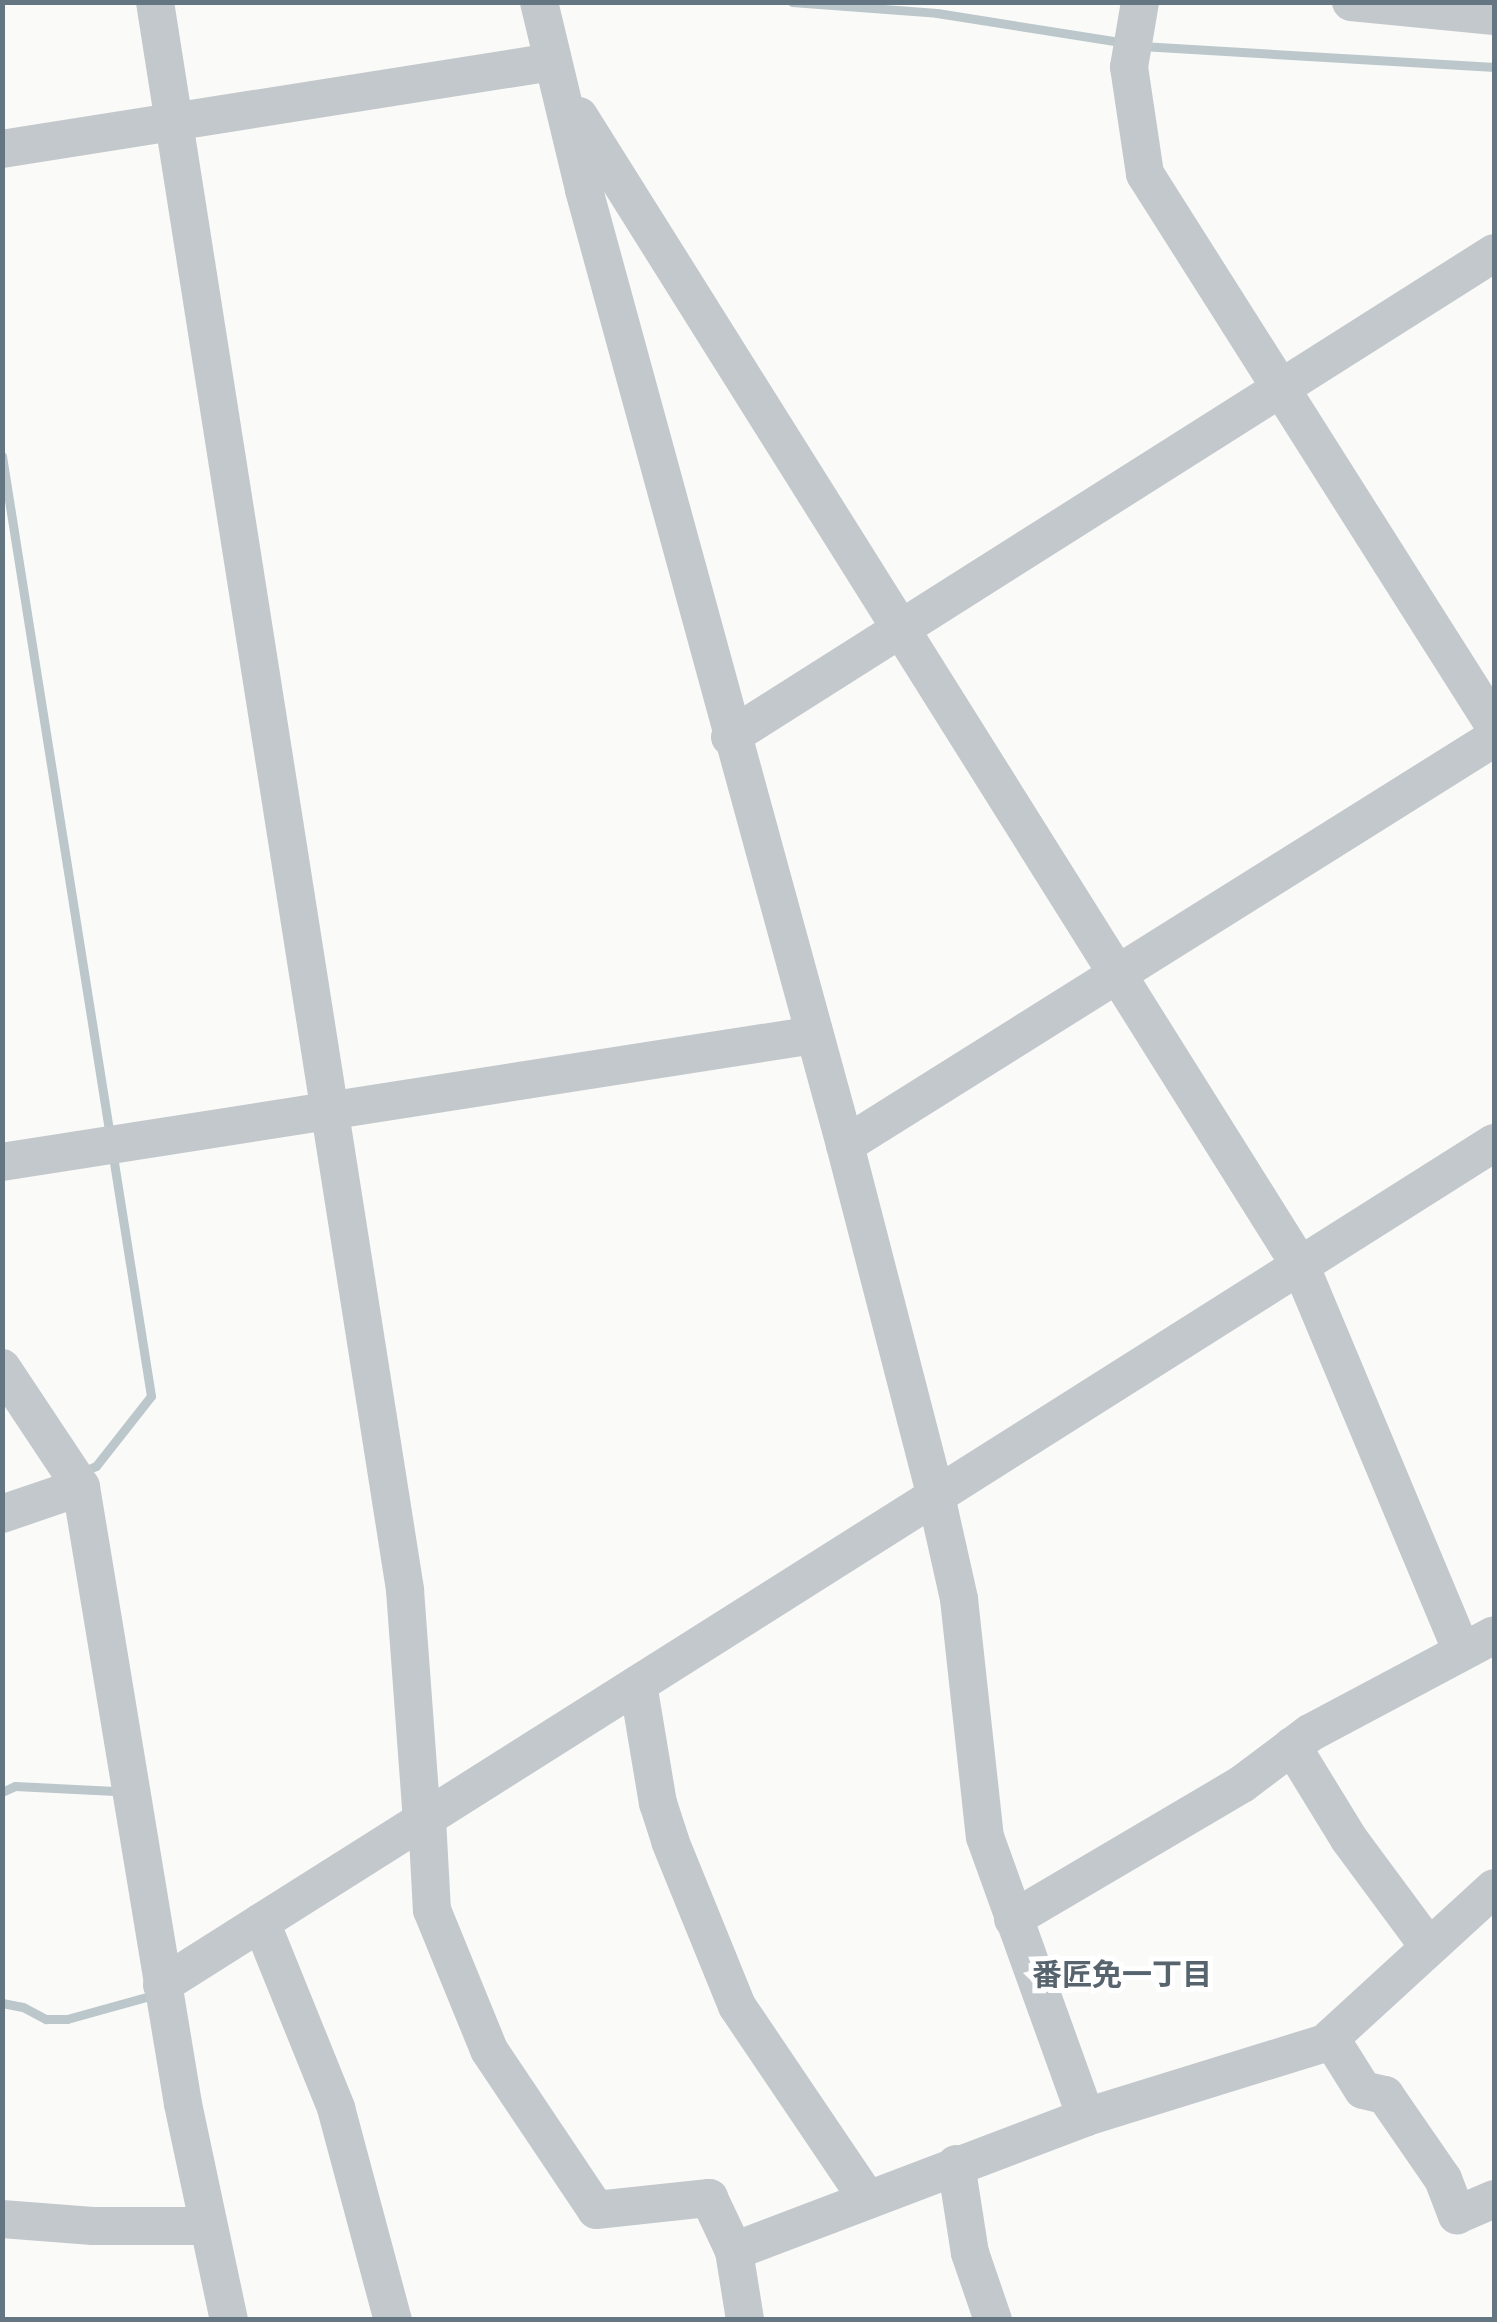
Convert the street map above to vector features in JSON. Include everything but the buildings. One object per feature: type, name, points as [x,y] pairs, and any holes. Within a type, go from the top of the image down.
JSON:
[{"type":"street","points":[[155,2],[405,1590],[432,1910],[488,2050],[596,2210],[709,2198],[734,2251],[745,2320]]},
{"type":"street","points":[[539,2],[730,736],[845,1145],[936,1496],[959,1599],[985,1837],[1086,2117]]},
{"type":"street","points":[[1140,2],[1130,59],[1145,174],[1494,725]]},
{"type":"street","points":[[1351,2],[1494,16]]},
{"type":"street","points":[[2,149],[554,68]]},
{"type":"street","points":[[554,68],[606,164],[1301,1267],[1478,1643],[1292,1746],[1242,1784],[1012,1919]]},
{"type":"street","points":[[730,736],[1494,252]]},
{"type":"street","points":[[845,1145],[1494,738]]},
{"type":"street","points":[[2,1162],[814,1035]]},
{"type":"street","points":[[162,1985],[1494,1144]]},
{"type":"street","points":[[2,1368],[81,1487],[162,1985],[229,2320]]},
{"type":"street","points":[[2,1514],[81,1487]]},
{"type":"street","points":[[638,1684],[658,1804],[736,2006],[868,2200]]},
{"type":"street","points":[[1292,1746],[1349,1839],[1429,1947]]},
{"type":"street","points":[[734,2251],[1086,2117],[1331,2039],[1494,1888]]},
{"type":"street","points":[[261,1922],[336,2108],[393,2320]]},
{"type":"street","points":[[1331,2039],[1362,2090],[1385,2095],[1444,2179],[1457,2215],[1494,2200]]},
{"type":"street","points":[[956,2164],[970,2253],[993,2320]]},
{"type":"street","points":[[2,2219],[93,2226],[208,2226]]},
{"type":"waterway","points":[[792,2],[937,13],[1126,43]]},
{"type":"waterway","points":[[1141,46],[1494,67]]},
{"type":"waterway","points":[[2,456],[110,1136]]},
{"type":"waterway","points":[[80,1473],[96,1466],[151,1396],[113,1156]]},
{"type":"waterway","points":[[2,1792],[15,1786],[115,1791]]},
{"type":"waterway","points":[[2,2003],[23,2007],[46,2019],[67,2019],[150,1996]]},
{"type":"district","name":"番匠免一丁目","points":[[1122,1975]]}]
